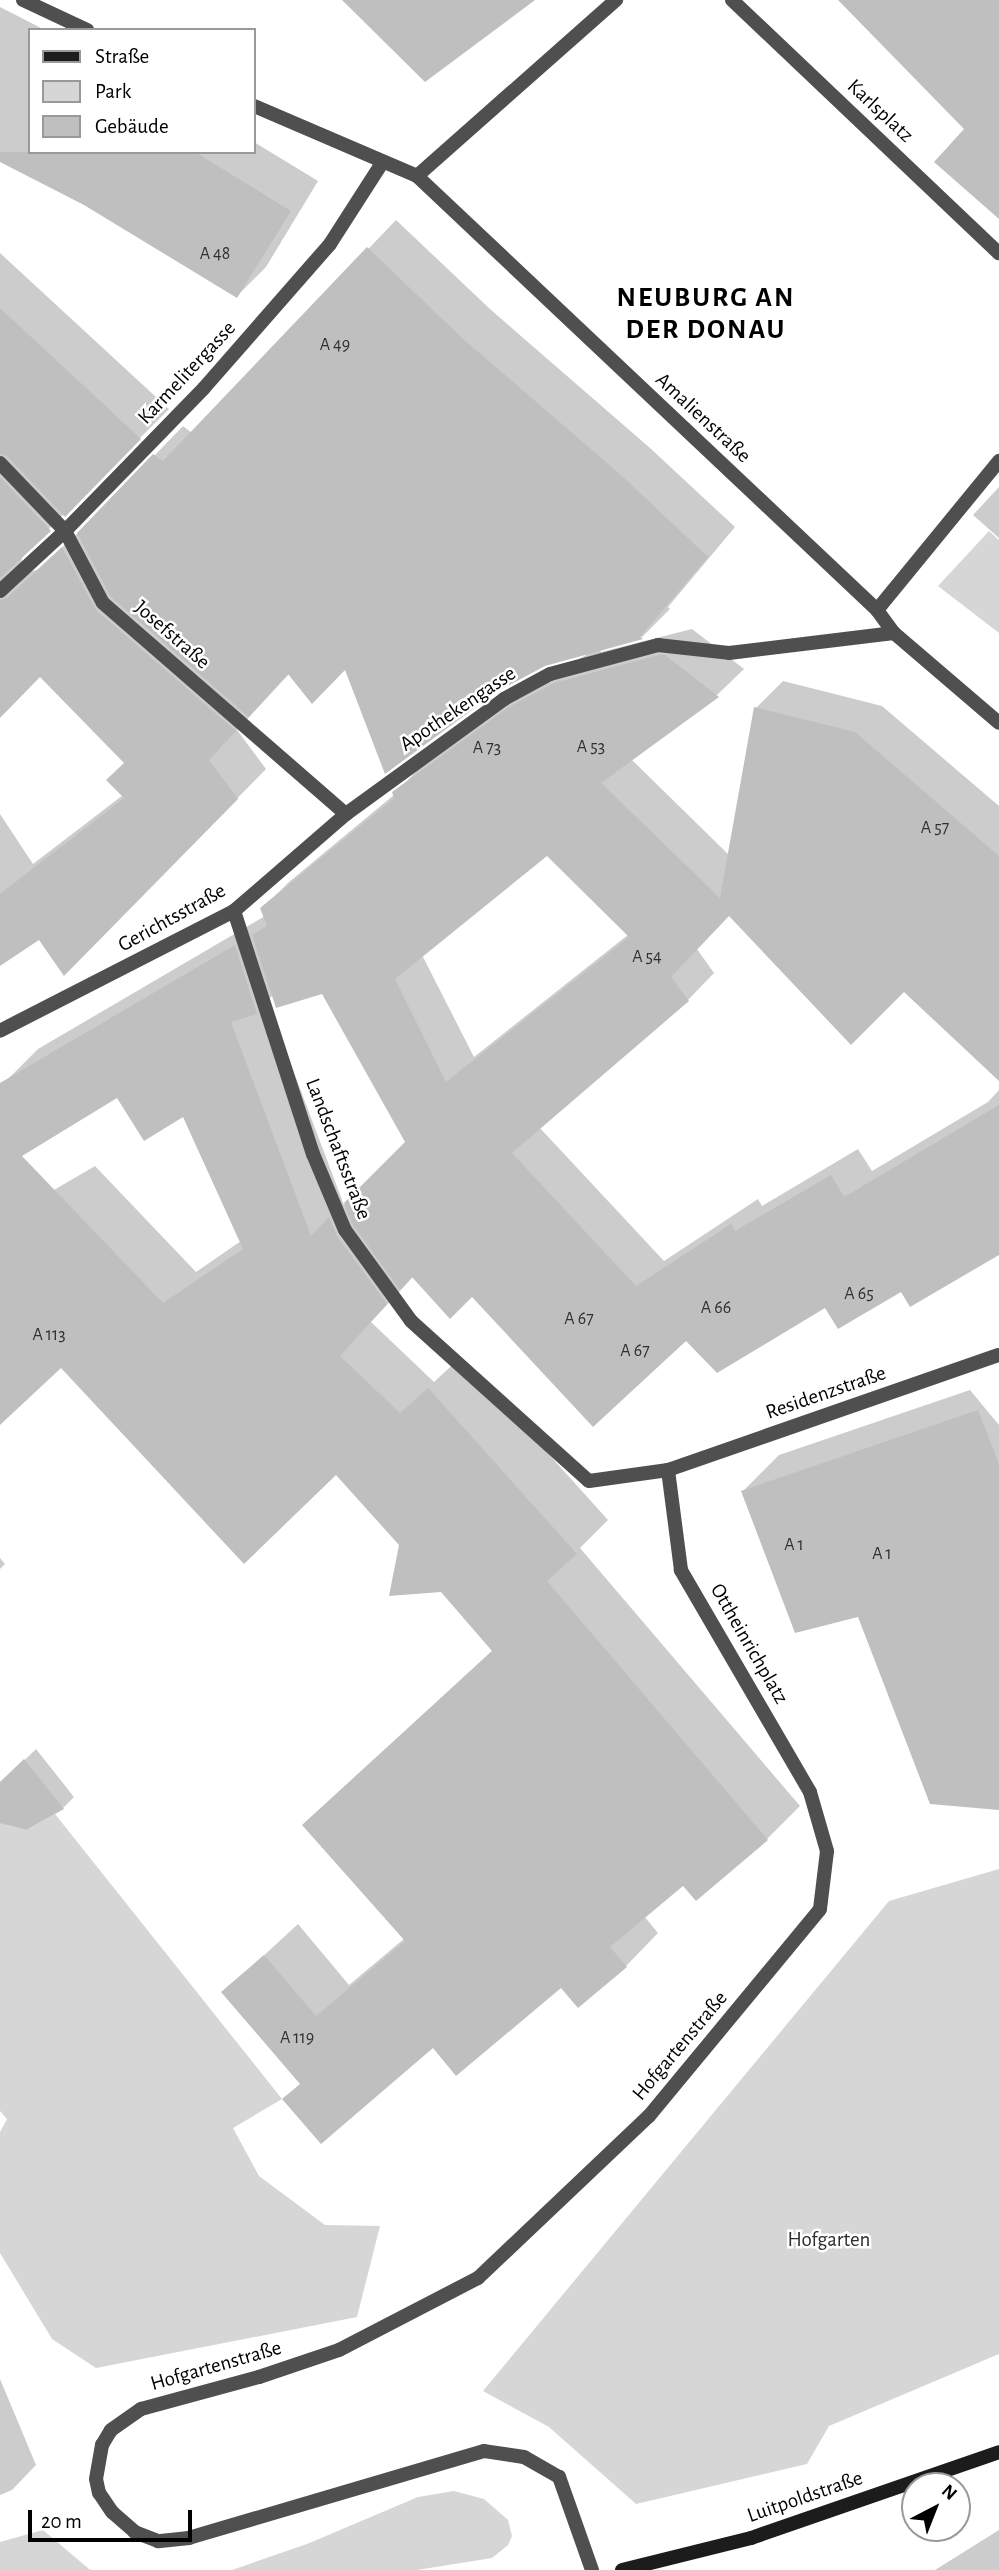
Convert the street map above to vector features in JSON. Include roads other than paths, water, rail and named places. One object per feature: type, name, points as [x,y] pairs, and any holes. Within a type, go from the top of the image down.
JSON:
[{"type":"main road","name":"Luitpoldstraße","points":[[622,2570],[751,2538],[999,2452]]},
{"type":"street","points":[[23,0],[83,28]]},
{"type":"street","points":[[417,176],[616,0]]},
{"type":"street","name":"Karlsplatz","points":[[732,0],[999,253]]},
{"type":"street","name":"Amalienstraße","points":[[256,107],[417,176],[877,610],[894,633],[999,723]]},
{"type":"street","name":"Karmelitergasse","points":[[0,591],[65,531],[204,388],[330,244],[382,163]]},
{"type":"street","points":[[877,610],[999,461]]},
{"type":"street","name":"Josefstraße","points":[[0,463],[65,531],[103,603],[346,814]]},
{"type":"street","name":"Apothekengasse","points":[[346,814],[504,699],[550,674],[658,645],[729,653],[894,633]]},
{"type":"street","name":"Gerichtsstraße","points":[[0,1031],[234,911],[346,814]]},
{"type":"street","name":"Landschaftsstraße","points":[[234,911],[313,1154],[345,1230],[411,1321],[589,1480],[668,1470]]},
{"type":"street","name":"Residenzstraße","points":[[668,1470],[999,1355]]},
{"type":"street","name":"Ottheinrichplatz","points":[[668,1470],[681,1570],[810,1792],[827,1851],[820,1909]]},
{"type":"street","name":"Hofgartenstraße","points":[[592,2570],[559,2477],[524,2457],[484,2451],[189,2538],[158,2542],[135,2532],[112,2512],[99,2493],[98,2465],[102,2445],[111,2430],[141,2409],[259,2377],[339,2350],[478,2278],[649,2116],[820,1909]]},
{"type":"district","name":"NEUBURG AN DER DONAU","points":[[706,314]]},
{"type":"park label","name":"Hofgarten","points":[[829,2240]]}]
